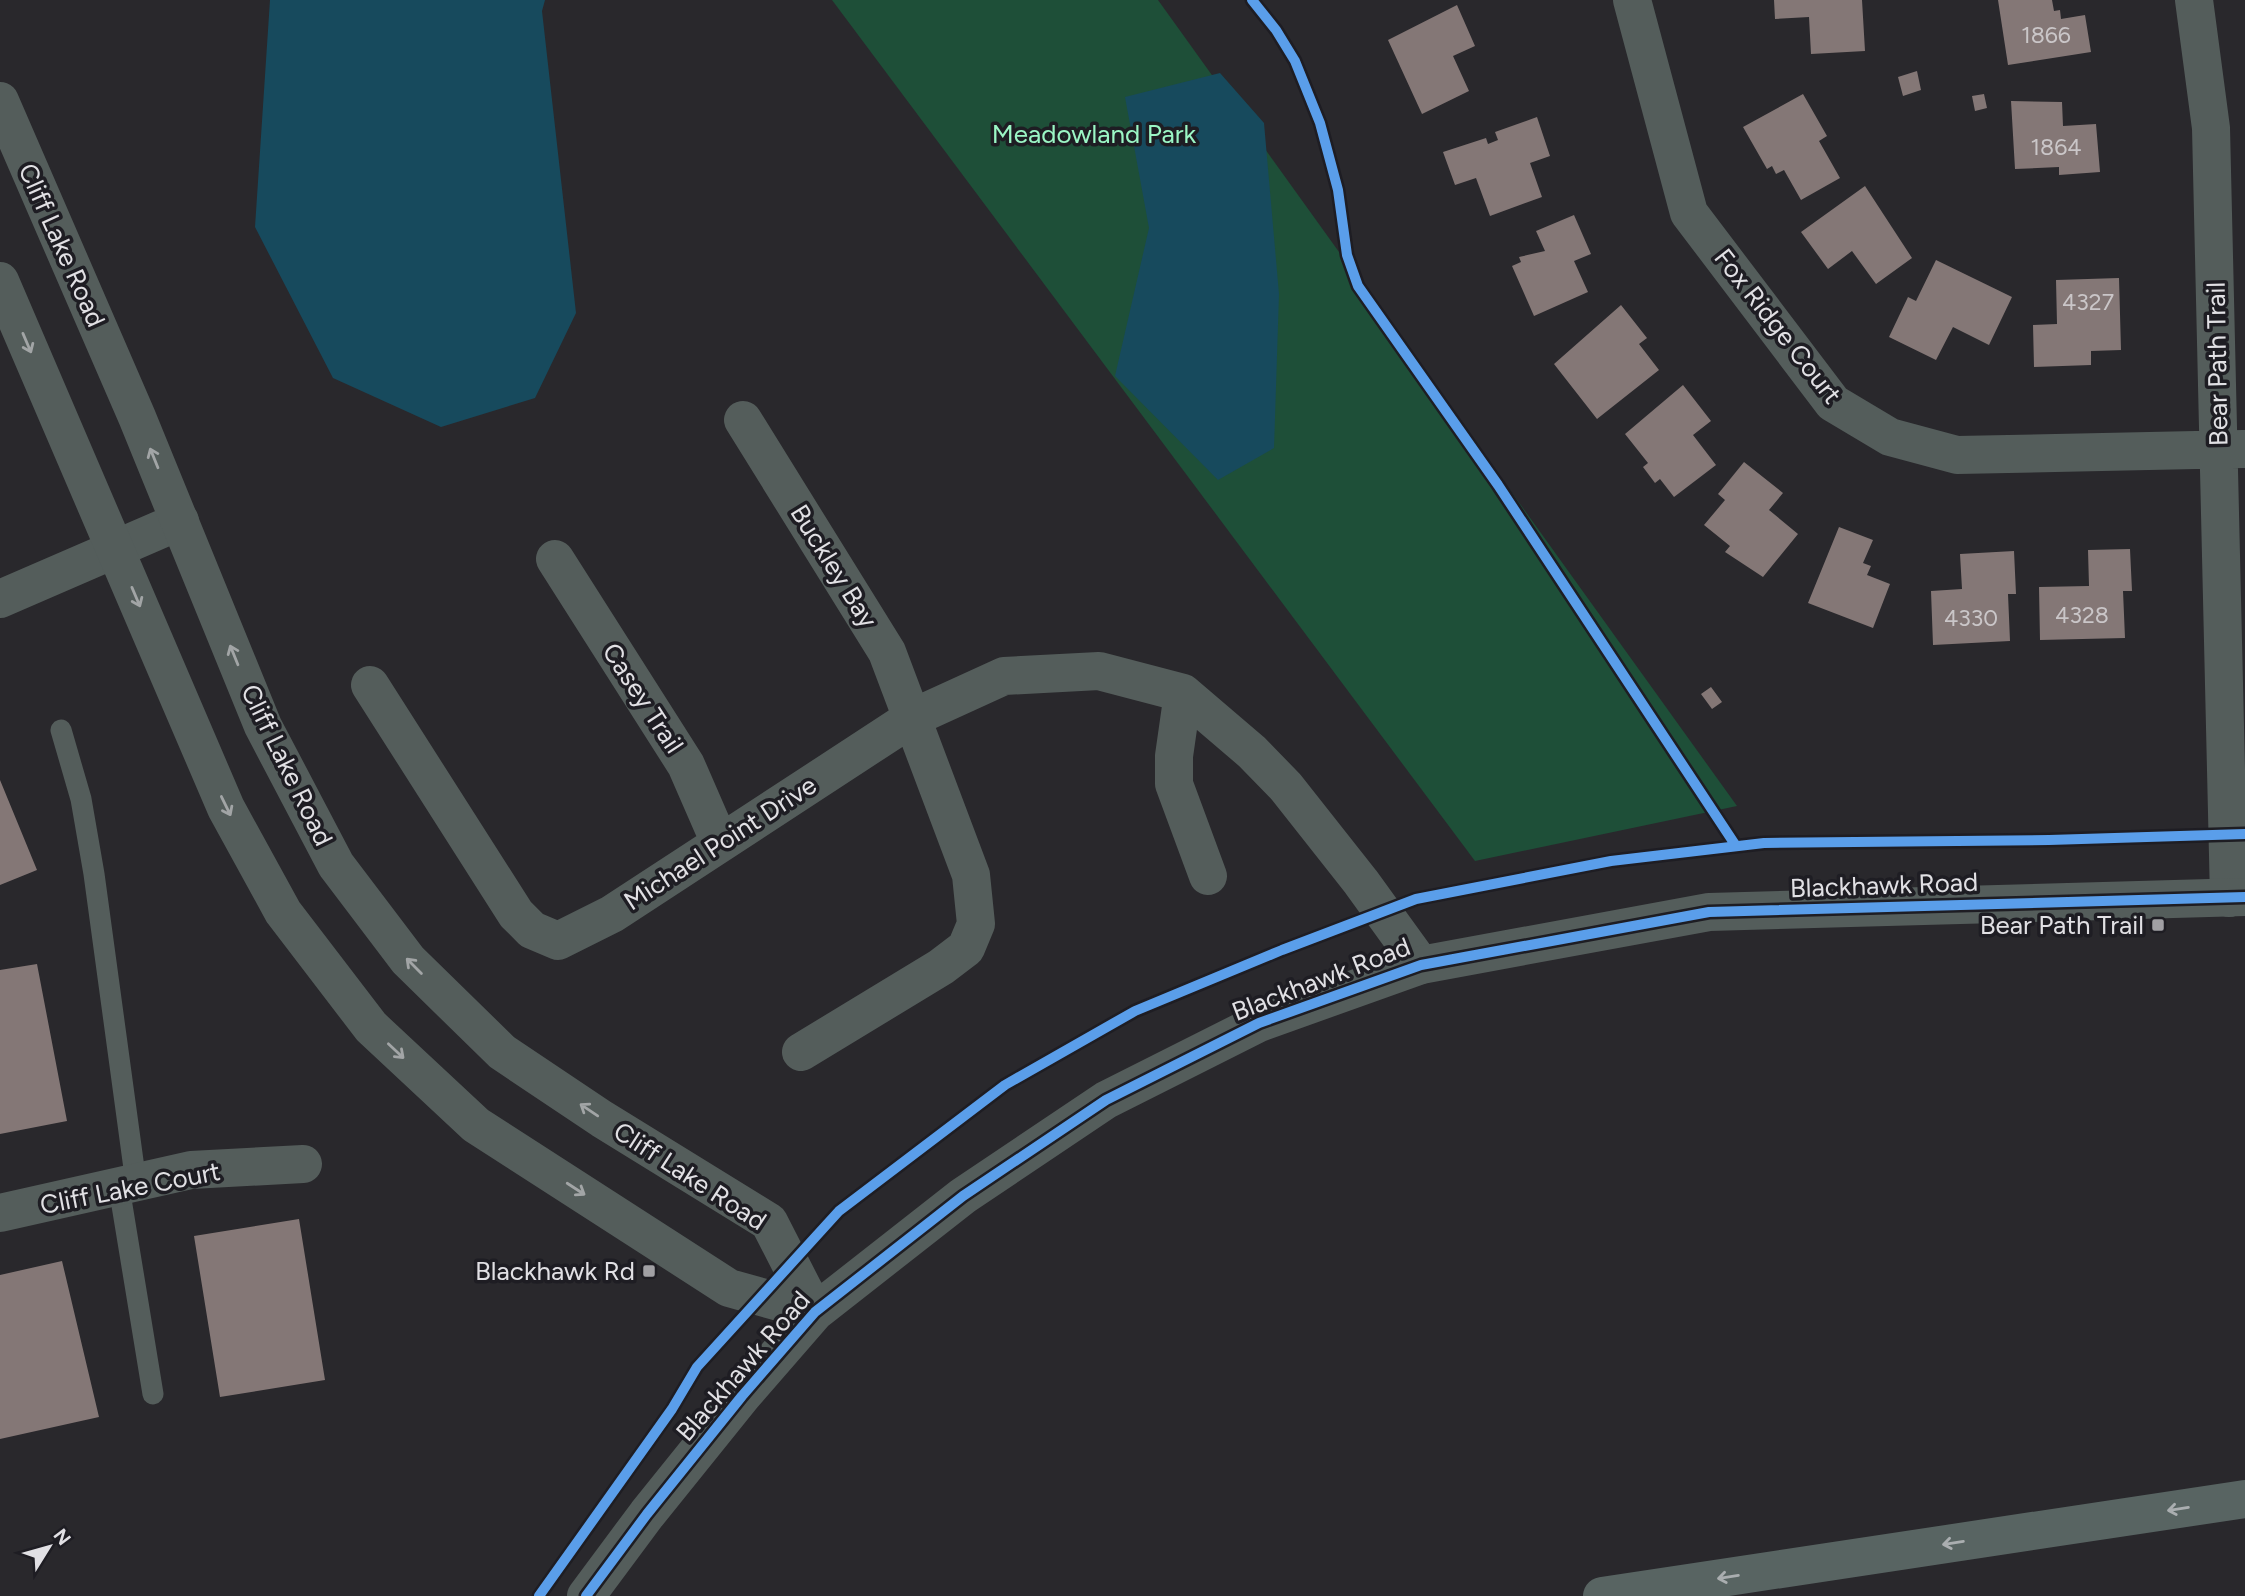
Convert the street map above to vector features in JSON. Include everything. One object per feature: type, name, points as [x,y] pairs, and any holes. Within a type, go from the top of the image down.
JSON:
[{"type":"highway","points":[[1602,1596],[2245,1499]]},
{"type":"street","name":"Fox Ridge Court","points":[[1632,0],[1689,213],[1833,403],[1890,437],[1957,455],[2232,450]]},
{"type":"street","name":"Bear Path Trail","points":[[2194,0],[2211,128],[2232,450],[2237,898]]},
{"type":"street","name":"Cliff Lake Road","points":[[0,101],[138,417],[263,726],[336,865],[408,960],[502,1052],[602,1119],[769,1222],[815,1312]]},
{"type":"street","points":[[0,281],[226,808],[283,912],[371,1027],[476,1125],[729,1288],[815,1312]]},
{"type":"street","name":"Buckley Bay","points":[[743,420],[887,652],[971,875],[976,924],[967,948],[942,967],[801,1052]]},
{"type":"street","points":[[0,599],[180,521]]},
{"type":"street","name":"Casey Trail","points":[[555,559],[686,765],[720,843]]},
{"type":"street","name":"Michael Point Drive","points":[[370,685],[516,914],[532,930],[558,941],[612,914],[912,718],[1004,676],[1099,671],[1183,693],[1252,752],[1286,787],[1362,882],[1421,965]]},
{"type":"street","points":[[1183,693],[1174,756],[1174,784],[1208,876]]},
{"type":"street","name":"Blackhawk Road","points":[[586,1596],[647,1514],[742,1396],[815,1312],[963,1196],[1106,1100],[1259,1023],[1421,965],[1709,912],[2237,898]]},
{"type":"street","name":"Cliff Lake Court","points":[[0,1213],[191,1170],[303,1164]]},
{"type":"lane","points":[[61,730],[81,799],[94,874],[153,1394]]},
{"type":"green space","name":"Meadowland Park","points":[[832,0],[1158,0],[1737,806],[1475,861]]},
{"type":"water","points":[[270,0],[545,0],[542,11],[576,313],[535,398],[441,427],[333,378],[255,227]]},
{"type":"water","points":[[1220,73],[1264,123],[1279,294],[1274,448],[1218,480],[1115,376],[1149,228],[1125,97]]},
{"type":"building","points":[[1774,0],[1862,0],[1865,51],[1811,54],[1809,17],[1775,19]]},
{"type":"building","points":[[1998,0],[2052,0],[2054,11],[2060,10],[2061,19],[2085,15],[2091,52],[2008,65]]},
{"type":"building","points":[[1457,5],[1475,46],[1453,56],[1469,91],[1422,114],[1388,40]]},
{"type":"building","points":[[1917,71],[1921,90],[1903,96],[1898,77]]},
{"type":"building","points":[[1803,94],[1827,136],[1819,141],[1840,178],[1801,200],[1784,170],[1776,174],[1772,166],[1767,169],[1743,127]]},
{"type":"building","points":[[1984,94],[1987,108],[1975,111],[1972,96]]},
{"type":"building","points":[[2011,101],[2062,102],[2063,126],[2096,124],[2100,172],[2059,175],[2059,167],[2015,169]]},
{"type":"building","points":[[1537,117],[1550,156],[1530,163],[1542,197],[1490,216],[1476,178],[1455,185],[1443,152],[1486,138],[1488,144],[1498,140],[1495,132]]},
{"type":"building","points":[[1865,186],[1912,258],[1876,284],[1852,251],[1828,269],[1801,232]]},
{"type":"building","points":[[1574,215],[1591,254],[1574,261],[1588,292],[1534,316],[1512,266],[1521,262],[1519,257],[1545,251],[1536,231]]},
{"type":"building","points":[[1936,260],[2012,297],[1989,345],[1953,327],[1936,360],[1889,337],[1908,297],[1916,301]]},
{"type":"building","points":[[2119,278],[2121,350],[2091,351],[2091,365],[2034,367],[2033,325],[2057,324],[2056,280]]},
{"type":"building","points":[[1621,305],[1647,338],[1639,344],[1659,370],[1597,419],[1554,364]]},
{"type":"building","points":[[1683,385],[1711,421],[1693,435],[1716,465],[1674,497],[1660,479],[1655,483],[1643,467],[1648,463],[1625,434]]},
{"type":"building","points":[[1744,462],[1783,493],[1769,510],[1798,534],[1763,577],[1725,552],[1730,546],[1704,525],[1725,500],[1718,494]]},
{"type":"building","points":[[1839,527],[1873,540],[1863,563],[1871,566],[1867,575],[1890,584],[1873,628],[1808,603]]},
{"type":"building","points":[[2130,549],[2132,591],[2123,591],[2125,638],[2040,640],[2039,587],[2089,586],[2088,550]]},
{"type":"building","points":[[2014,551],[2016,594],[2008,594],[2010,641],[1933,645],[1931,591],[1962,589],[1960,554]]},
{"type":"building","points":[[1711,687],[1722,702],[1712,709],[1701,694]]},
{"type":"building","points":[[0,780],[37,870],[0,885]]},
{"type":"building","points":[[37,964],[67,1121],[0,1134],[0,970]]},
{"type":"building","points":[[299,1219],[325,1380],[220,1397],[194,1236]]},
{"type":"building","points":[[62,1261],[99,1417],[0,1439],[0,1275]]},
{"type":"cycle path","points":[[1252,0],[1276,30],[1295,61],[1320,123],[1338,190],[1347,255],[1358,286],[1498,485],[1736,846]]},
{"type":"cycle path","points":[[539,1596],[672,1409],[697,1367],[839,1211],[1005,1085],[1135,1011],[1282,950],[1416,899],[1611,861],[1764,843],[2049,840],[2245,834]]},
{"type":"cycle path","points":[[586,1596],[647,1514],[742,1396],[815,1312],[963,1196],[1106,1100],[1259,1023],[1421,965],[1709,912],[2245,897]]},
{"type":"place","name":"Bear Path Trail","points":[[2158,925]]},
{"type":"place","name":"Blackhawk Rd","points":[[649,1271]]}]
